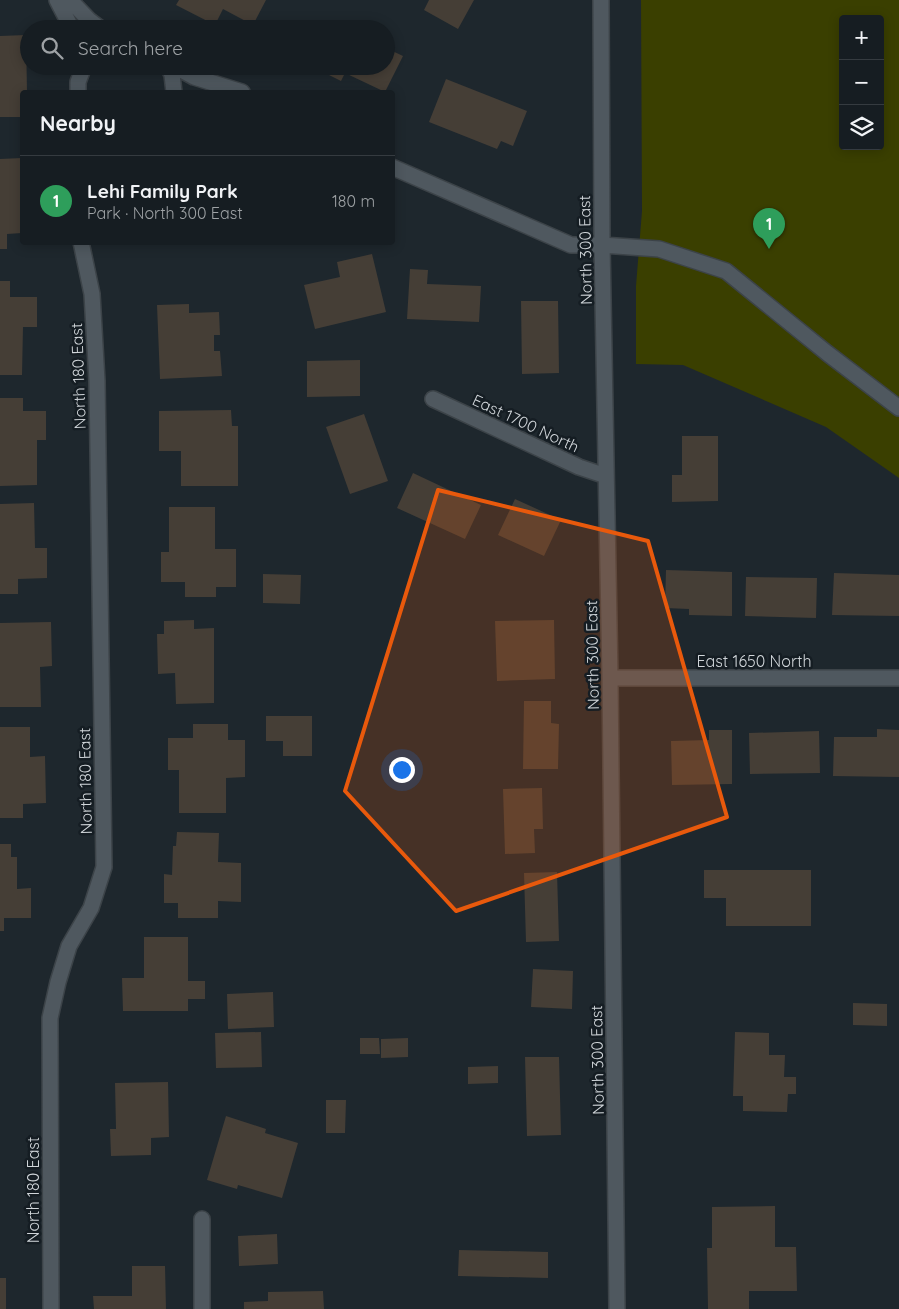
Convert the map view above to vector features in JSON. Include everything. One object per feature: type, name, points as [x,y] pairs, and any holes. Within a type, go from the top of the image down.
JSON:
[{"type":"street","points":[[57,0],[67,20]]},
{"type":"street","points":[[70,0],[89,20]]},
{"type":"street","name":"North 300 East","points":[[601,0],[602,245],[610,678],[617,1309]]},
{"type":"street","points":[[172,75],[174,90]]},
{"type":"street","points":[[190,75],[236,90]]},
{"type":"street","points":[[395,168],[571,245],[659,249],[726,272],[899,408]]},
{"type":"street","name":"North 180 East","points":[[51,1309],[50,1018],[69,946],[91,908],[104,867],[97,380],[92,294],[82,245]]},
{"type":"street","name":"East 1700 North","points":[[433,399],[579,467],[606,476]]},
{"type":"street","name":"East 1650 North","points":[[610,678],[899,678]]},
{"type":"street","points":[[202,1219],[202,1309]]},
{"type":"highlighted area","points":[[438,490],[648,541],[727,817],[456,911],[345,791]]},
{"type":"green space","points":[[641,0],[899,0],[899,478],[826,427],[683,365],[636,364],[636,286],[642,211]]},
{"type":"building","points":[[179,0],[266,0],[256,20],[244,20],[223,9],[218,20],[205,20],[176,5]]},
{"type":"building","points":[[429,0],[474,0],[458,29],[424,10]]},
{"type":"building","points":[[20,35],[20,75],[27,75],[27,90],[20,90],[20,117],[0,117],[0,36]]},
{"type":"building","points":[[395,52],[403,56],[395,72]]},
{"type":"building","points":[[329,75],[344,75],[341,81]]},
{"type":"building","points":[[349,75],[394,75],[386,90],[381,90]]},
{"type":"building","points":[[446,79],[527,111],[513,146],[501,141],[497,149],[429,122]]},
{"type":"building","points":[[20,158],[20,233],[7,234],[7,249],[0,249],[0,159]]},
{"type":"building","points":[[372,254],[386,312],[315,329],[304,285],[340,277],[337,262]]},
{"type":"building","points":[[410,269],[428,270],[427,284],[481,286],[479,322],[407,319]]},
{"type":"building","points":[[0,281],[10,281],[10,297],[37,297],[37,327],[23,327],[22,375],[0,375]]},
{"type":"building","points":[[521,301],[558,301],[559,373],[522,374]]},
{"type":"building","points":[[189,304],[189,313],[219,312],[220,335],[214,335],[214,351],[220,351],[222,376],[160,379],[157,305]]},
{"type":"building","points":[[360,360],[360,396],[307,397],[307,361]]},
{"type":"building","points":[[0,398],[23,398],[23,411],[46,411],[46,440],[37,440],[37,485],[0,486]]},
{"type":"building","points":[[231,410],[232,426],[238,426],[238,486],[181,486],[181,451],[159,451],[159,411]]},
{"type":"building","points":[[364,414],[388,481],[350,494],[326,427]]},
{"type":"building","points":[[682,436],[718,436],[718,501],[672,502],[672,475],[682,475]]},
{"type":"building","points":[[413,473],[481,505],[465,539],[397,508]]},
{"type":"building","points":[[515,499],[561,520],[544,556],[498,535]]},
{"type":"building","points":[[34,503],[35,548],[47,548],[47,578],[18,579],[18,594],[0,594],[0,504]]},
{"type":"building","points":[[169,507],[215,507],[215,549],[236,549],[236,587],[216,587],[216,597],[185,597],[185,582],[161,582],[161,552],[169,552]]},
{"type":"building","points":[[666,570],[732,572],[732,616],[689,615],[689,609],[665,608]]},
{"type":"building","points":[[834,573],[899,575],[899,616],[832,615]]},
{"type":"building","points":[[263,574],[301,575],[300,604],[263,603]]},
{"type":"building","points":[[746,577],[817,578],[816,618],[745,616]]},
{"type":"building","points":[[194,620],[194,629],[214,628],[214,703],[176,704],[175,673],[158,674],[157,634],[164,634],[164,621]]},
{"type":"building","points":[[554,620],[555,679],[497,681],[495,621]]},
{"type":"building","points":[[51,622],[52,666],[40,667],[41,707],[0,707],[0,623]]},
{"type":"building","points":[[524,701],[551,701],[551,723],[559,724],[558,769],[523,769]]},
{"type":"building","points":[[266,716],[312,716],[312,756],[283,756],[283,741],[266,741]]},
{"type":"building","points":[[193,724],[228,724],[228,740],[245,740],[245,777],[226,778],[226,813],[179,813],[179,770],[168,770],[168,738],[193,738]]},
{"type":"building","points":[[0,727],[30,727],[30,757],[45,756],[46,803],[23,804],[23,818],[0,818]]},
{"type":"building","points":[[877,729],[899,730],[899,777],[833,776],[834,737],[877,737]]},
{"type":"building","points":[[709,730],[732,730],[732,784],[672,785],[671,741],[709,740]]},
{"type":"building","points":[[819,731],[820,773],[750,774],[749,733]]},
{"type":"building","points":[[542,788],[543,829],[534,829],[535,853],[505,854],[503,789]]},
{"type":"building","points":[[177,832],[219,833],[218,862],[241,863],[241,902],[218,901],[218,918],[178,918],[178,903],[164,903],[164,874],[172,875],[173,846],[176,846]]},
{"type":"building","points":[[0,844],[11,844],[11,857],[17,857],[17,889],[31,888],[31,918],[4,918],[4,931],[0,931]]},
{"type":"building","points":[[704,870],[811,870],[811,926],[726,926],[726,898],[704,898]]},
{"type":"building","points":[[557,872],[559,941],[526,942],[524,873]]},
{"type":"building","points":[[144,937],[188,937],[188,981],[205,981],[205,999],[188,999],[188,1011],[123,1011],[122,978],[144,978]]},
{"type":"building","points":[[533,969],[573,971],[572,1009],[531,1007]]},
{"type":"building","points":[[273,992],[274,1027],[228,1029],[227,994]]},
{"type":"building","points":[[853,1003],[887,1004],[887,1026],[853,1025]]},
{"type":"building","points":[[261,1032],[262,1067],[216,1068],[215,1033]]},
{"type":"building","points":[[735,1032],[769,1033],[769,1055],[785,1055],[784,1077],[796,1077],[796,1094],[788,1094],[787,1112],[743,1111],[743,1096],[733,1096]]},
{"type":"building","points":[[360,1038],[379,1038],[380,1054],[360,1054]]},
{"type":"building","points":[[408,1038],[408,1057],[381,1058],[381,1039]]},
{"type":"building","points":[[525,1057],[559,1057],[561,1135],[527,1136]]},
{"type":"building","points":[[498,1066],[498,1083],[468,1084],[468,1067]]},
{"type":"building","points":[[168,1082],[169,1137],[151,1138],[151,1155],[111,1156],[110,1129],[116,1129],[115,1083]]},
{"type":"building","points":[[326,1100],[346,1100],[345,1133],[326,1133]]},
{"type":"building","points":[[226,1116],[266,1129],[265,1133],[298,1143],[282,1198],[238,1185],[237,1189],[207,1180]]},
{"type":"building","points":[[775,1206],[775,1247],[796,1247],[797,1291],[749,1291],[749,1309],[708,1309],[707,1248],[712,1248],[712,1207]]},
{"type":"building","points":[[277,1234],[278,1264],[239,1266],[238,1236]]},
{"type":"building","points":[[459,1250],[548,1252],[548,1278],[458,1276]]},
{"type":"building","points":[[132,1266],[165,1266],[166,1309],[94,1309],[93,1296],[132,1296]]},
{"type":"building","points":[[0,1278],[6,1278],[6,1309],[0,1309]]},
{"type":"building","points":[[323,1291],[324,1309],[244,1309],[244,1302],[268,1301],[268,1292]]},
{"type":"place","name":"Lehi Family Park","points":[[769,249]]}]
